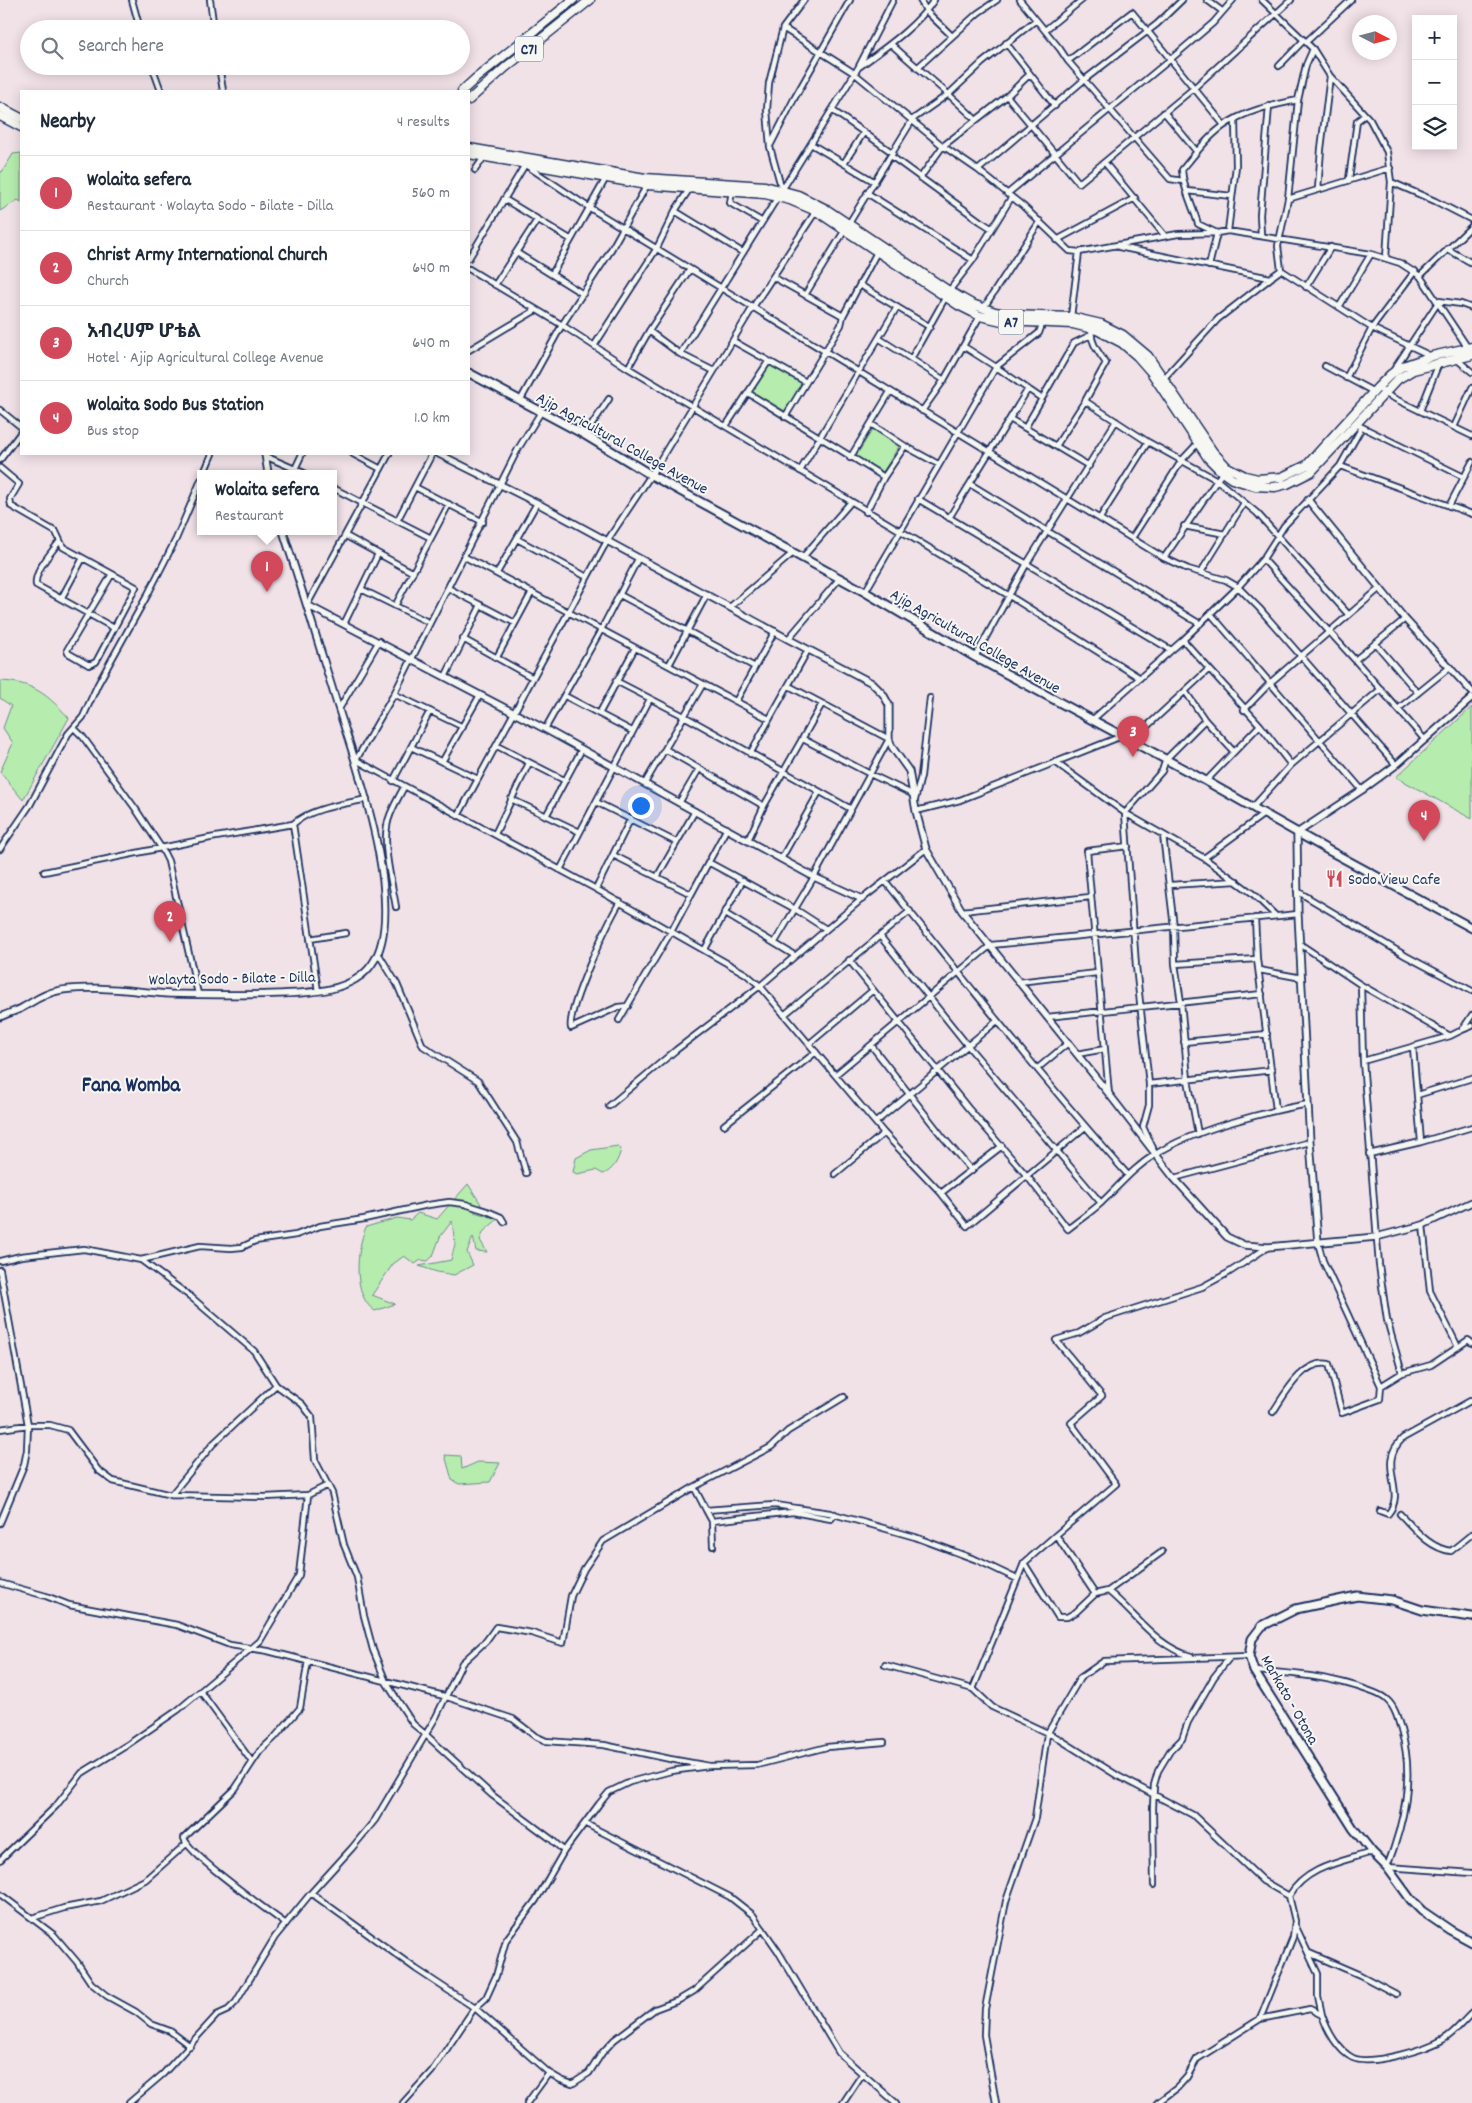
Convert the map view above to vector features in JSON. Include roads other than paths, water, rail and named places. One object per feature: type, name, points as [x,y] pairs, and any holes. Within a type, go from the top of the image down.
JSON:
[{"type":"highway","name":"C71","points":[[463,90],[573,0]]},
{"type":"highway","name":"C71","points":[[470,99],[506,66],[590,0]]},
{"type":"highway","points":[[0,107],[20,117]]},
{"type":"highway","points":[[0,116],[20,126]]},
{"type":"highway","name":"A7","points":[[470,148],[647,185],[779,193],[812,201],[877,252],[948,294]]},
{"type":"highway","name":"A7","points":[[470,154],[645,178],[765,186],[806,205],[846,227],[948,294],[958,305],[982,312],[1002,321],[1073,324],[1122,343],[1151,372],[1198,443],[1232,479],[1255,486],[1275,487],[1287,484],[1311,472],[1359,425],[1378,391],[1413,370],[1471,350]]},
{"type":"highway","name":"A7","points":[[982,312],[1072,317],[1101,324],[1130,340],[1148,356],[1164,378],[1224,470],[1268,480],[1295,472],[1307,465],[1378,391],[1391,374],[1411,363],[1432,356],[1454,355]]},
{"type":"main road","name":"Ajip Agricultural College Avenue","points":[[470,374],[585,435],[651,475],[840,578],[975,657],[1166,759],[1472,928]]},
{"type":"main road","points":[[265,455],[268,470]]},
{"type":"main road","points":[[441,455],[501,484],[808,650],[872,682],[883,694],[889,705],[889,739],[892,747],[909,771],[916,811],[926,849],[962,911],[1078,1054],[1174,1178],[1227,1237],[1236,1243],[1244,1245],[1268,1247],[1376,1238],[1423,1225],[1472,1202]]},
{"type":"main road","points":[[1308,500],[1405,619],[1472,692]]},
{"type":"main road","name":"Wolayta Sodo - Bilate - Dilla","points":[[0,1017],[40,996],[58,990],[280,994],[336,988],[354,980],[368,969],[378,953],[383,929],[383,893],[375,831],[356,760],[338,710],[284,535]]},
{"type":"main road","points":[[307,605],[379,641],[614,766],[814,877],[862,899]]},
{"type":"main road","points":[[1318,1243],[1310,1142],[1298,914],[1297,832],[1362,790],[1396,765],[1472,698]]},
{"type":"main road","name":"Markato - Otona","points":[[1472,1617],[1422,1610],[1392,1600],[1357,1596],[1296,1609],[1262,1626],[1252,1639],[1250,1656],[1254,1670],[1353,1828],[1422,1911],[1472,1942]]},
{"type":"street","points":[[132,0],[138,20]]},
{"type":"street","points":[[210,0],[213,20]]},
{"type":"street","points":[[770,147],[794,98],[850,0]]},
{"type":"street","points":[[680,354],[722,289],[761,221],[858,68],[893,0]]},
{"type":"street","points":[[920,0],[926,12],[952,36]]},
{"type":"street","points":[[858,68],[891,44],[926,12],[934,0]]},
{"type":"street","points":[[917,68],[952,36],[997,0]]},
{"type":"street","points":[[1020,0],[1068,61],[1170,179],[1183,181]]},
{"type":"street","points":[[1045,30],[1082,0]]},
{"type":"street","points":[[978,170],[1182,0]]},
{"type":"street","points":[[1208,0],[1222,11]]},
{"type":"street","points":[[911,359],[948,294],[973,260],[1009,196],[1109,109],[1172,58],[1213,22],[1233,0]]},
{"type":"street","points":[[1262,0],[1313,49],[1330,76],[1370,120],[1387,152],[1391,182],[1386,258]]},
{"type":"street","points":[[1007,96],[1079,183],[1194,88],[1291,0]]},
{"type":"street","points":[[1279,66],[1351,0]]},
{"type":"street","points":[[779,193],[770,147],[767,110],[769,83],[783,28],[802,1]]},
{"type":"street","points":[[1068,61],[1132,12],[1172,58],[1224,125]]},
{"type":"street","points":[[805,295],[913,119],[950,93],[1006,43],[1036,20]]},
{"type":"street","points":[[783,28],[854,73],[913,119],[943,146],[978,170],[1040,221],[1070,251],[1079,252],[1178,234],[1228,231],[1281,238],[1371,254],[1386,258],[1415,271],[1439,302],[1471,350]]},
{"type":"street","points":[[1006,43],[1055,106]]},
{"type":"street","points":[[891,44],[917,68],[950,93],[976,120]]},
{"type":"street","points":[[1313,49],[1306,65],[1298,100],[1288,199],[1278,246],[1281,270],[1372,328],[1410,344],[1432,356]]},
{"type":"street","points":[[155,75],[161,90]]},
{"type":"street","points":[[220,75],[223,90]]},
{"type":"street","points":[[920,178],[943,146],[1007,96],[1030,75]]},
{"type":"street","points":[[1318,189],[1330,76]]},
{"type":"street","points":[[1217,232],[1198,224],[1193,205],[1183,181],[1182,170],[1224,125],[1269,106],[1298,100]]},
{"type":"street","points":[[1261,235],[1260,215],[1269,106]]},
{"type":"street","points":[[832,110],[864,132],[920,178],[991,228]]},
{"type":"street","points":[[1164,112],[1197,152]]},
{"type":"street","points":[[1348,179],[1357,121],[1365,115]]},
{"type":"street","points":[[1228,231],[1237,148],[1235,120]]},
{"type":"street","points":[[844,163],[864,132]]},
{"type":"street","points":[[811,144],[875,182]]},
{"type":"street","points":[[475,170],[485,156]]},
{"type":"street","points":[[470,256],[526,161],[590,208],[956,433],[990,451],[1164,558],[1226,580],[1238,587],[1259,608],[1396,765]]},
{"type":"street","points":[[1105,163],[1165,236]]},
{"type":"street","points":[[1288,199],[1348,179],[1390,168]]},
{"type":"street","points":[[552,274],[606,178]]},
{"type":"street","points":[[1391,182],[1436,201],[1472,220]]},
{"type":"street","points":[[520,401],[562,325],[583,294],[647,185]]},
{"type":"street","points":[[594,346],[657,248],[690,188]]},
{"type":"street","points":[[732,191],[730,203],[761,221]]},
{"type":"street","points":[[1186,191],[1232,196]]},
{"type":"street","points":[[867,193],[973,260]]},
{"type":"street","points":[[1058,240],[1134,198]]},
{"type":"street","points":[[504,199],[570,240]]},
{"type":"street","points":[[676,211],[742,252]]},
{"type":"street","points":[[458,816],[607,541],[651,475],[753,307],[816,211]]},
{"type":"street","points":[[495,285],[537,220]]},
{"type":"street","points":[[922,411],[944,380],[982,312],[1040,221]]},
{"type":"street","points":[[1420,276],[1472,226]]},
{"type":"street","points":[[1209,266],[1217,232]]},
{"type":"street","points":[[1115,246],[1270,278],[1281,270]]},
{"type":"street","points":[[1306,287],[1331,247]]},
{"type":"street","points":[[1447,249],[1472,264]]},
{"type":"street","points":[[785,417],[841,325],[843,316],[877,252]]},
{"type":"street","points":[[1072,317],[1079,252]]},
{"type":"street","points":[[517,253],[583,294]]},
{"type":"street","points":[[1340,307],[1371,254]]},
{"type":"street","points":[[628,368],[649,330],[690,269]]},
{"type":"street","points":[[1164,378],[1218,319],[1281,270]]},
{"type":"street","points":[[470,271],[562,325],[691,407],[726,426],[850,503],[1008,595],[1140,678]]},
{"type":"street","points":[[1346,378],[1372,328],[1415,271]]},
{"type":"street","points":[[773,277],[843,316]]},
{"type":"street","points":[[860,285],[930,327]]},
{"type":"street","points":[[1439,302],[1461,304],[1472,308]]},
{"type":"street","points":[[1391,374],[1439,302]]},
{"type":"street","points":[[800,471],[818,438],[880,339],[897,307]]},
{"type":"street","points":[[470,349],[536,310]]},
{"type":"street","points":[[864,592],[898,531],[996,367],[1039,333],[1043,322]]},
{"type":"street","points":[[649,330],[680,354],[714,371]]},
{"type":"street","points":[[1025,428],[1074,342],[1092,332],[1106,363],[1085,401],[1056,446]]},
{"type":"street","points":[[880,339],[944,380]]},
{"type":"street","points":[[733,341],[806,382]]},
{"type":"street","points":[[963,346],[1042,398]]},
{"type":"street","points":[[1454,355],[1472,372]]},
{"type":"street","points":[[726,426],[768,362]]},
{"type":"street","points":[[1420,411],[1440,362]]},
{"type":"street","points":[[1325,366],[1346,378],[1378,391],[1472,436]]},
{"type":"street","points":[[1454,427],[1472,388]]},
{"type":"street","points":[[949,518],[1028,389]]},
{"type":"street","points":[[850,458],[890,392]]},
{"type":"street","points":[[748,393],[850,458],[884,477]]},
{"type":"street","points":[[585,435],[609,399]]},
{"type":"street","points":[[1085,401],[1148,442],[1217,480],[1257,513],[1279,535],[1348,614]]},
{"type":"street","points":[[0,410],[20,426]]},
{"type":"street","points":[[541,412],[518,449],[394,694],[356,760],[392,781],[596,888],[746,974],[760,986],[884,1133],[941,1193],[967,1226],[1085,1127]]},
{"type":"street","points":[[1010,419],[1089,466]]},
{"type":"street","points":[[975,657],[1008,595],[1116,421]]},
{"type":"street","points":[[872,424],[905,446],[938,464]]},
{"type":"street","points":[[1092,720],[1183,640],[1238,587],[1263,559],[1284,526],[1340,466],[1359,425],[1464,477]]},
{"type":"street","points":[[0,460],[20,433]]},
{"type":"street","points":[[1100,518],[1148,442]]},
{"type":"street","points":[[1132,538],[1182,460],[1198,443]]},
{"type":"street","points":[[866,512],[884,477],[905,446]]},
{"type":"street","points":[[205,470],[212,455]]},
{"type":"street","points":[[265,455],[295,469],[302,455]]},
{"type":"street","points":[[354,455],[381,468]]},
{"type":"street","points":[[307,605],[388,455]]},
{"type":"street","points":[[397,521],[431,455]]},
{"type":"street","points":[[1449,506],[1472,462]]},
{"type":"street","points":[[1340,466],[1472,514]]},
{"type":"street","points":[[0,468],[20,484],[10,499],[11,506],[56,532],[59,542],[63,547],[112,574],[136,588],[93,664],[90,665],[68,653],[68,649],[112,574]]},
{"type":"street","points":[[1164,558],[1184,526],[1224,470]]},
{"type":"street","points":[[970,484],[1200,624]]},
{"type":"street","points":[[415,487],[482,522]]},
{"type":"street","points":[[0,849],[21,820],[57,752],[82,717],[176,539],[197,489]]},
{"type":"street","points":[[337,490],[431,538]]},
{"type":"street","points":[[918,499],[1171,650]]},
{"type":"street","points":[[498,573],[537,503]]},
{"type":"street","points":[[802,558],[850,503]]},
{"type":"street","points":[[1201,572],[1244,503]]},
{"type":"street","points":[[395,606],[449,504]]},
{"type":"street","points":[[1184,526],[1225,534]]},
{"type":"street","points":[[346,536],[412,572]]},
{"type":"street","points":[[517,540],[587,577]]},
{"type":"street","points":[[59,542],[40,570],[35,582],[37,586],[114,628]]},
{"type":"street","points":[[730,607],[793,552]]},
{"type":"street","points":[[344,624],[378,554]]},
{"type":"street","points":[[465,557],[769,719]]},
{"type":"street","points":[[61,598],[83,558]]},
{"type":"street","points":[[545,729],[565,696],[638,559]]},
{"type":"street","points":[[1263,559],[1425,740]]},
{"type":"street","points":[[788,639],[840,578]]},
{"type":"street","points":[[448,588],[514,623]]},
{"type":"street","points":[[1244,710],[1271,682],[1380,588]]},
{"type":"street","points":[[361,589],[430,623]]},
{"type":"street","points":[[497,657],[532,592]]},
{"type":"street","points":[[669,665],[707,594]]},
{"type":"street","points":[[620,595],[755,667]]},
{"type":"street","points":[[445,677],[480,605]]},
{"type":"street","points":[[1211,614],[1362,790]]},
{"type":"street","points":[[1355,660],[1405,619]]},
{"type":"street","points":[[736,701],[775,631]]},
{"type":"street","points":[[462,639],[533,678]]},
{"type":"street","points":[[1183,640],[1260,726],[1291,765]]},
{"type":"street","points":[[338,710],[379,641]]},
{"type":"street","points":[[1375,644],[1418,693]]},
{"type":"street","points":[[599,714],[635,648]]},
{"type":"street","points":[[750,754],[808,650]]},
{"type":"street","points":[[1398,709],[1450,667]]},
{"type":"street","points":[[1131,741],[1209,669]]},
{"type":"street","points":[[616,681],[684,716],[851,809]]},
{"type":"street","points":[[645,783],[704,684]]},
{"type":"street","points":[[775,942],[814,877],[889,739],[789,686]]},
{"type":"street","points":[[1253,808],[1291,765],[1381,690]]},
{"type":"street","points":[[1185,691],[1205,720],[1234,752]]},
{"type":"street","points":[[394,694],[463,726]]},
{"type":"street","points":[[442,762],[480,695]]},
{"type":"street","points":[[565,696],[632,731]]},
{"type":"street","points":[[915,803],[921,776],[930,698]]},
{"type":"street","points":[[560,870],[650,699]]},
{"type":"street","points":[[748,840],[764,806],[822,704]]},
{"type":"street","points":[[392,781],[430,711]]},
{"type":"street","points":[[1156,1154],[1143,1127],[1149,1105],[1149,1084],[1140,1006],[1125,813],[1162,771],[1166,759],[1205,720]]},
{"type":"street","points":[[1206,781],[1260,726]]},
{"type":"street","points":[[74,728],[83,737],[135,808],[168,861],[198,994]]},
{"type":"street","points":[[916,811],[960,800],[1122,736]]},
{"type":"street","points":[[803,739],[914,795]]},
{"type":"street","points":[[497,746],[564,780]]},
{"type":"street","points":[[411,747],[478,779]]},
{"type":"street","points":[[665,749],[764,806]]},
{"type":"street","points":[[546,816],[582,750]]},
{"type":"street","points":[[1055,762],[1125,813],[1204,858],[1238,881],[1276,916]]},
{"type":"street","points":[[495,834],[529,763]]},
{"type":"street","points":[[680,803],[699,769]]},
{"type":"street","points":[[396,907],[386,845],[387,826],[404,787]]},
{"type":"street","points":[[781,859],[819,792]]},
{"type":"street","points":[[44,872],[210,838],[293,824],[302,816],[329,807],[367,799]]},
{"type":"street","points":[[511,799],[580,832]]},
{"type":"street","points":[[596,802],[676,842]]},
{"type":"street","points":[[657,877],[695,811]]},
{"type":"street","points":[[1204,858],[1264,814]]},
{"type":"street","points":[[596,888],[631,818]]},
{"type":"street","points":[[293,824],[318,991]]},
{"type":"street","points":[[619,1020],[672,930],[727,828]]},
{"type":"street","points":[[1163,835],[1174,927],[1175,964],[1182,1002],[1188,1080],[1198,1134]]},
{"type":"street","points":[[1109,1094],[1100,1012],[1087,851],[1128,846]]},
{"type":"street","points":[[608,1106],[676,1050],[760,986],[794,955],[926,849]]},
{"type":"street","points":[[613,855],[691,894]]},
{"type":"street","points":[[708,862],[796,909],[826,929]]},
{"type":"street","points":[[705,949],[743,880]]},
{"type":"street","points":[[1170,885],[1238,881]]},
{"type":"street","points":[[886,882],[997,1021],[1038,1068],[1085,1127],[1128,1175]]},
{"type":"street","points":[[1297,891],[1406,956],[1472,991]]},
{"type":"street","points":[[962,911],[1090,897]]},
{"type":"street","points":[[620,902],[598,946],[574,1006],[570,1022],[571,1028],[618,1007],[628,1006]]},
{"type":"street","points":[[784,1015],[910,911]]},
{"type":"street","points":[[724,913],[794,955]]},
{"type":"street","points":[[835,1075],[991,945],[1298,914]]},
{"type":"street","points":[[1255,918],[1257,958],[1276,1110]]},
{"type":"street","points":[[310,940],[346,934]]},
{"type":"street","points":[[880,936],[968,1046],[1101,1203]]},
{"type":"street","points":[[1300,944],[1362,985],[1450,1036]]},
{"type":"street","points":[[378,953],[397,984],[423,1046],[478,1081],[516,1142],[526,1173]]},
{"type":"street","points":[[1175,964],[1257,958]]},
{"type":"street","points":[[849,960],[872,992],[1027,1176],[1068,1229],[1101,1203],[1128,1175],[1156,1154],[1198,1134],[1276,1110],[1308,1104]]},
{"type":"street","points":[[1259,970],[1302,978]]},
{"type":"street","points":[[1018,982],[1097,973]]},
{"type":"street","points":[[1362,985],[1362,1061],[1376,1238],[1387,1320],[1402,1373]]},
{"type":"street","points":[[809,1044],[872,992]]},
{"type":"street","points":[[1047,1017],[1262,994]]},
{"type":"street","points":[[1462,1030],[1472,1015]]},
{"type":"street","points":[[876,1122],[997,1021]]},
{"type":"street","points":[[1362,1061],[1450,1036],[1472,1026]]},
{"type":"street","points":[[1184,1042],[1267,1034]]},
{"type":"street","points":[[1038,1068],[1068,1043]]},
{"type":"street","points":[[871,1045],[942,1136],[972,1171]]},
{"type":"street","points":[[1413,1047],[1420,1142]]},
{"type":"street","points":[[1078,1054],[1105,1049]]},
{"type":"street","points":[[724,1125],[816,1052]]},
{"type":"street","points":[[1149,1084],[1272,1070]]},
{"type":"street","points":[[1417,1095],[1472,1078]]},
{"type":"street","points":[[1369,1154],[1472,1127]]},
{"type":"street","points":[[835,1174],[884,1133]]},
{"type":"street","points":[[1174,1178],[1310,1142]]},
{"type":"street","points":[[941,1193],[1002,1146]]},
{"type":"street","points":[[0,1261],[21,1256],[84,1249],[140,1260],[200,1246],[231,1248],[242,1246],[256,1241],[296,1235],[320,1226],[449,1202],[465,1204],[488,1212],[501,1218],[504,1222]]},
{"type":"street","points":[[1423,1225],[1430,1291],[1458,1347]]},
{"type":"street","points":[[1273,1412],[1302,1372],[1324,1363],[1330,1364],[1342,1413],[1380,1399],[1381,1386],[1324,1261],[1318,1243]]},
{"type":"street","points":[[973,1689],[1024,1563],[1116,1484],[1071,1423],[1102,1396],[1056,1340],[1080,1333],[1105,1318],[1202,1287],[1228,1273],[1268,1247]]},
{"type":"street","points":[[140,1260],[237,1334],[260,1358],[276,1385],[308,1410],[312,1417],[315,1460],[332,1493],[344,1545],[357,1577],[364,1616],[373,1650],[386,1682],[408,1716],[425,1734],[492,1795],[552,1839],[564,1851]]},
{"type":"street","points":[[0,1270],[28,1424],[27,1450],[24,1465],[0,1523]]},
{"type":"street","points":[[1381,1386],[1402,1373],[1431,1365],[1468,1340],[1472,1343]]},
{"type":"street","points":[[171,1495],[213,1444],[276,1385]]},
{"type":"street","points":[[128,2103],[163,2074],[217,2015],[228,2010],[236,2002],[275,1937],[310,1893],[375,1820],[436,1717],[444,1696],[462,1663],[486,1641],[496,1627],[532,1633],[563,1643],[571,1596],[584,1568],[603,1541],[694,1487],[771,1447],[788,1431],[844,1397]]},
{"type":"street","points":[[1380,1511],[1388,1514],[1394,1508],[1395,1500],[1391,1463],[1392,1451],[1398,1442],[1472,1400]]},
{"type":"street","points":[[0,1429],[28,1424],[50,1425],[68,1430],[98,1470],[113,1481],[171,1495],[265,1497],[308,1495],[328,1485]]},
{"type":"street","points":[[694,1487],[712,1521],[713,1546]]},
{"type":"street","points":[[0,1860],[56,1806],[82,1773],[151,1729],[201,1692],[252,1650],[260,1641],[299,1575],[308,1495]]},
{"type":"street","points":[[706,1510],[775,1505],[835,1514],[915,1537],[977,1560],[1017,1579]]},
{"type":"street","points":[[712,1521],[793,1512],[831,1519],[835,1514]]},
{"type":"street","points":[[1400,1514],[1435,1547],[1443,1550],[1451,1551],[1472,1534]]},
{"type":"street","points":[[1056,1535],[1094,1594]]},
{"type":"street","points":[[1024,1563],[1058,1617],[1066,1617],[1076,1612],[1094,1594],[1108,1591],[1162,1552]]},
{"type":"street","points":[[0,1583],[46,1596],[69,1605],[177,1625],[230,1645],[252,1650],[268,1651],[444,1696],[513,1719],[535,1736],[546,1741],[604,1745],[670,1760],[709,1766]]},
{"type":"street","points":[[0,1589],[8,1585]]},
{"type":"street","points":[[1108,1591],[1142,1624],[1168,1645],[1178,1652],[1195,1657]]},
{"type":"street","points":[[996,2103],[984,2034],[985,2009],[1006,1901],[1035,1818],[1048,1734],[1080,1678],[1104,1661],[1250,1656]]},
{"type":"street","points":[[1154,1885],[1154,1793],[1158,1771],[1170,1751],[1182,1739],[1188,1722],[1214,1677],[1230,1657]]},
{"type":"street","points":[[286,1924],[236,1887],[186,1844],[184,1838],[186,1833],[235,1788],[260,1751],[276,1737],[300,1708],[308,1661]]},
{"type":"street","points":[[884,1665],[973,1689],[992,1707],[1056,1737],[1118,1776],[1154,1793],[1193,1816],[1263,1881],[1289,1896]]},
{"type":"street","points":[[1254,1670],[1299,1674],[1348,1684],[1387,1700],[1397,1714],[1407,1758],[1408,1789],[1399,1836],[1387,1867],[1472,1873]]},
{"type":"street","points":[[201,1692],[252,1762]]},
{"type":"street","points":[[403,2103],[432,2071],[475,2008],[486,1998],[491,1989],[506,1940],[536,1900],[564,1851],[609,1792],[630,1782],[671,1771],[709,1766],[757,1764],[827,1747],[884,1742]]},
{"type":"street","points":[[586,1824],[730,1897],[753,1915],[778,1951],[839,2053],[896,2103]]},
{"type":"street","points":[[32,1918],[64,1908],[101,1901],[145,1880],[186,1844]]},
{"type":"street","points":[[1260,2019],[1293,1937],[1294,1924],[1289,1896],[1296,1886],[1312,1873],[1333,1863],[1372,1852]]},
{"type":"street","points":[[310,1893],[475,2008],[549,2073],[572,2084],[589,2073],[602,2053],[614,2040],[655,2009],[679,2000],[694,1991],[763,1929]]},
{"type":"street","points":[[0,1894],[54,1935],[92,1983],[107,1996],[136,2012],[151,2024],[170,2031],[190,2046]]},
{"type":"street","points":[[1294,1924],[1318,1974],[1318,1996],[1327,2031],[1354,2058],[1373,2060],[1412,2051],[1444,2039],[1472,2013]]},
{"type":"street","points":[[1309,1953],[1360,1975],[1396,1994]]},
{"type":"street","points":[[1157,2103],[1177,2088],[1187,2077],[1197,2059],[1260,2019],[1310,2009],[1322,2015]]},
{"type":"street","points":[[527,2103],[549,2073]]},
{"type":"street","points":[[843,2103],[863,2073]]},
{"type":"place","name":"Wolaita sefera","points":[[267,592]]},
{"type":"place","name":"አብረሀም ሆቴል","points":[[1133,757]]},
{"type":"place","name":"Wolaita Sodo Bus Station","points":[[1424,841]]},
{"type":"place","name":"Sodo View Cafe","points":[[1334,878]]},
{"type":"place","name":"Christ Army International Church","points":[[170,942]]},
{"type":"district","name":"Fana Womba","points":[[131,1084]]}]
